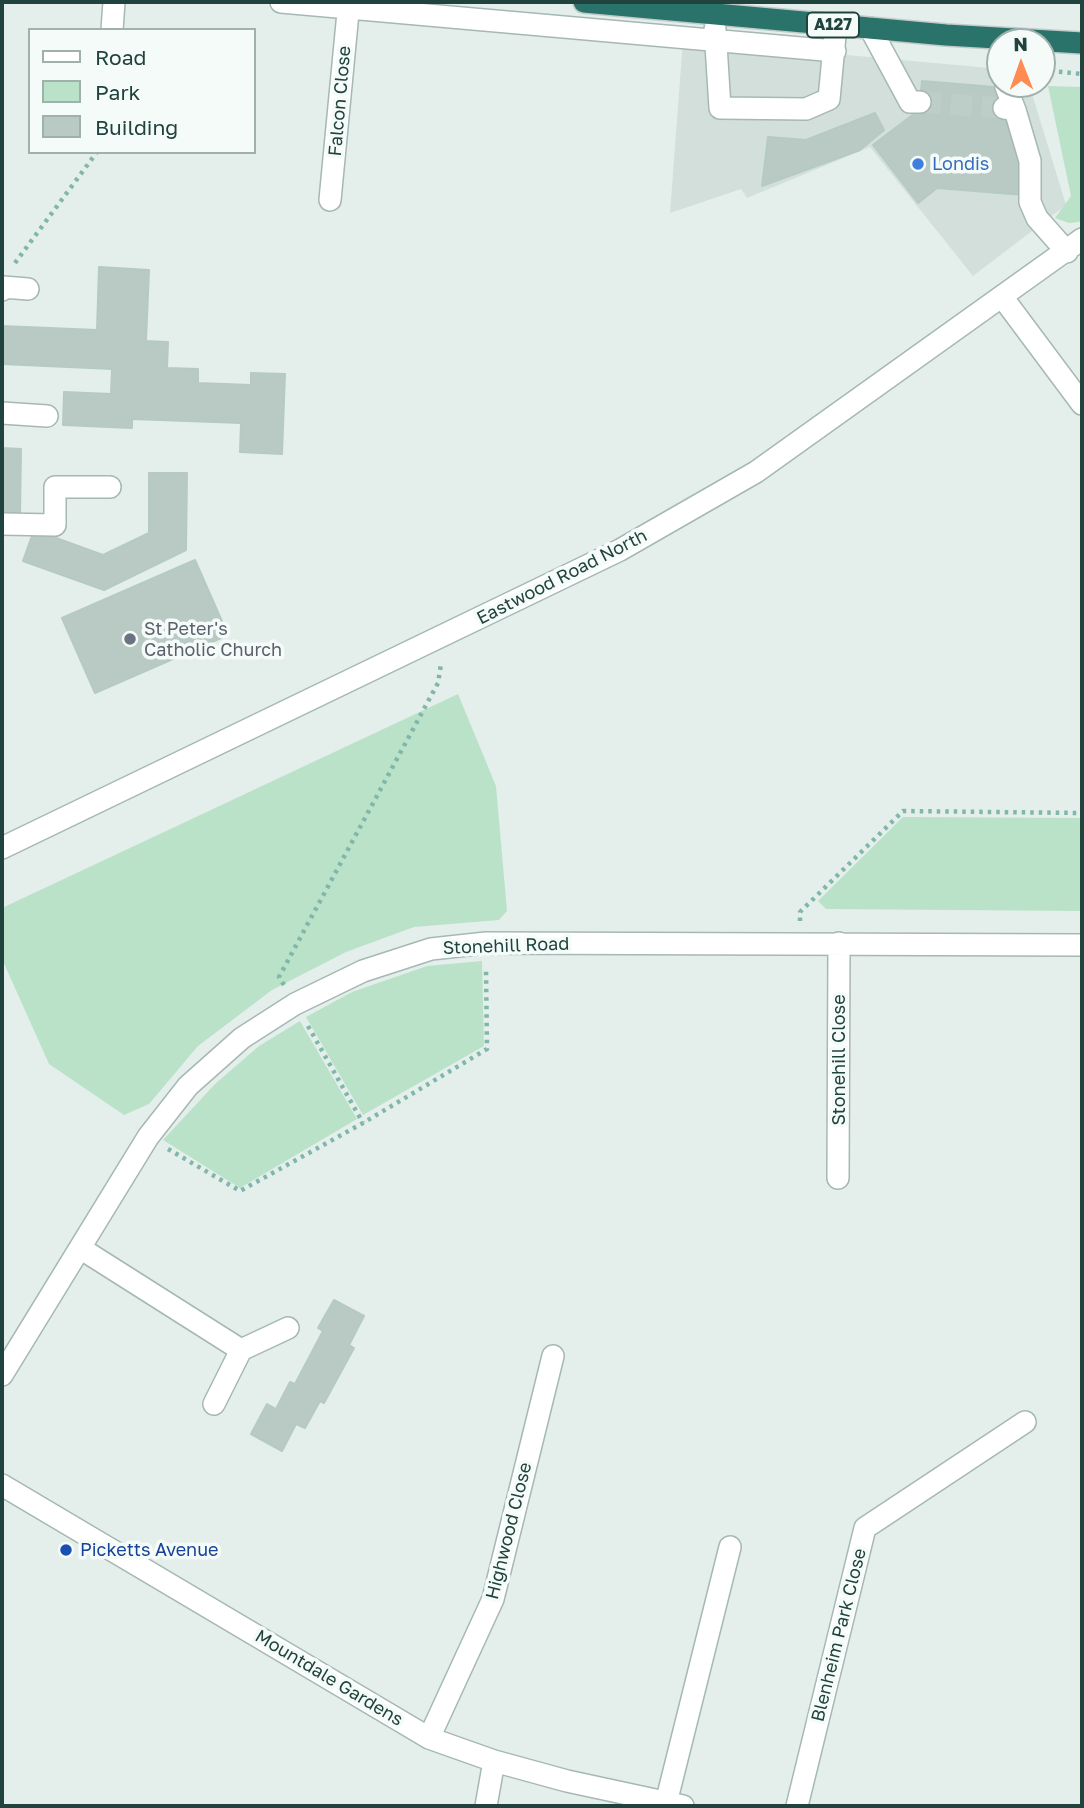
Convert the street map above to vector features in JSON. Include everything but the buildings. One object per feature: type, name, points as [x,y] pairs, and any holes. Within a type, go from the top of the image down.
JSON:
[{"type":"highway","name":"A127","points":[[584,2],[986,39]]},
{"type":"highway","name":"A127","points":[[1056,44],[1082,43]]},
{"type":"street","points":[[112,28],[114,2]]},
{"type":"street","points":[[281,2],[349,5],[835,51]]},
{"type":"street","name":"Falcon Close","points":[[330,200],[349,5]]},
{"type":"street","points":[[678,37],[679,11]]},
{"type":"street","points":[[715,15],[720,108],[806,109],[829,99],[836,25]]},
{"type":"street","points":[[870,28],[911,102],[920,102]]},
{"type":"street","points":[[1008,98],[1009,109],[1030,161],[1030,202],[1037,218],[1074,245]]},
{"type":"street","name":"Eastwood Road North","points":[[2,848],[620,550],[756,472],[1074,245]]},
{"type":"street","points":[[2,290],[3,287],[28,289]]},
{"type":"street","points":[[1003,298],[1082,404]]},
{"type":"street","points":[[2,413],[47,416]]},
{"type":"street","points":[[2,524],[54,525],[55,487],[110,487]]},
{"type":"street","name":"Stonehill Road","points":[[2,1375],[148,1138],[187,1086],[242,1038],[295,1004],[363,971],[431,949],[486,943],[1082,945]]},
{"type":"street","name":"Stonehill Close","points":[[838,1178],[839,943]]},
{"type":"street","points":[[80,1248],[241,1350]]},
{"type":"street","points":[[214,1404],[241,1350],[288,1328]]},
{"type":"street","name":"Highwood Close","points":[[429,1738],[493,1599],[553,1356]]},
{"type":"street","name":"Blenheim Park Close","points":[[797,1806],[864,1528],[1025,1422]]},
{"type":"street","name":"Mountdale Gardens","points":[[2,1485],[429,1738],[494,1761],[675,1805]]},
{"type":"street","points":[[675,1805],[730,1547]]},
{"type":"street","points":[[486,1806],[494,1761]]},
{"type":"path","points":[[1056,71],[1082,74]]},
{"type":"path","points":[[10,270],[96,154]]},
{"type":"path","points":[[363,1123],[279,977],[438,683],[446,635]]},
{"type":"path","points":[[800,943],[800,912],[903,811],[1082,814]]},
{"type":"path","points":[[148,1138],[240,1191],[363,1123],[487,1049],[486,943]]},
{"type":"shaded area","points":[[683,40],[986,68],[986,98],[1033,98],[1066,205],[973,276],[870,147],[747,198],[741,189],[670,213]]},
{"type":"green space","points":[[1056,86],[1082,87],[1082,219],[1069,223],[1055,218],[1071,196],[1051,98],[1056,98]]},
{"type":"green space","points":[[458,694],[496,786],[507,911],[499,920],[414,927],[346,952],[272,990],[198,1046],[149,1104],[124,1115],[49,1064],[2,959],[2,908]]},
{"type":"green space","points":[[903,817],[1082,818],[1082,911],[826,909],[818,901]]},
{"type":"green space","points":[[482,961],[484,1046],[363,1115],[306,1017],[352,992],[427,966]]},
{"type":"green space","points":[[300,1021],[357,1119],[240,1188],[163,1140],[215,1084],[259,1046]]},
{"type":"tunnel","points":[[920,102],[1004,108]]},
{"type":"place","name":"Londis","points":[[918,164]]},
{"type":"place","name":"St Peter's Catholic Church","points":[[130,639]]},
{"type":"place","name":"Picketts Avenue","points":[[66,1550]]}]
